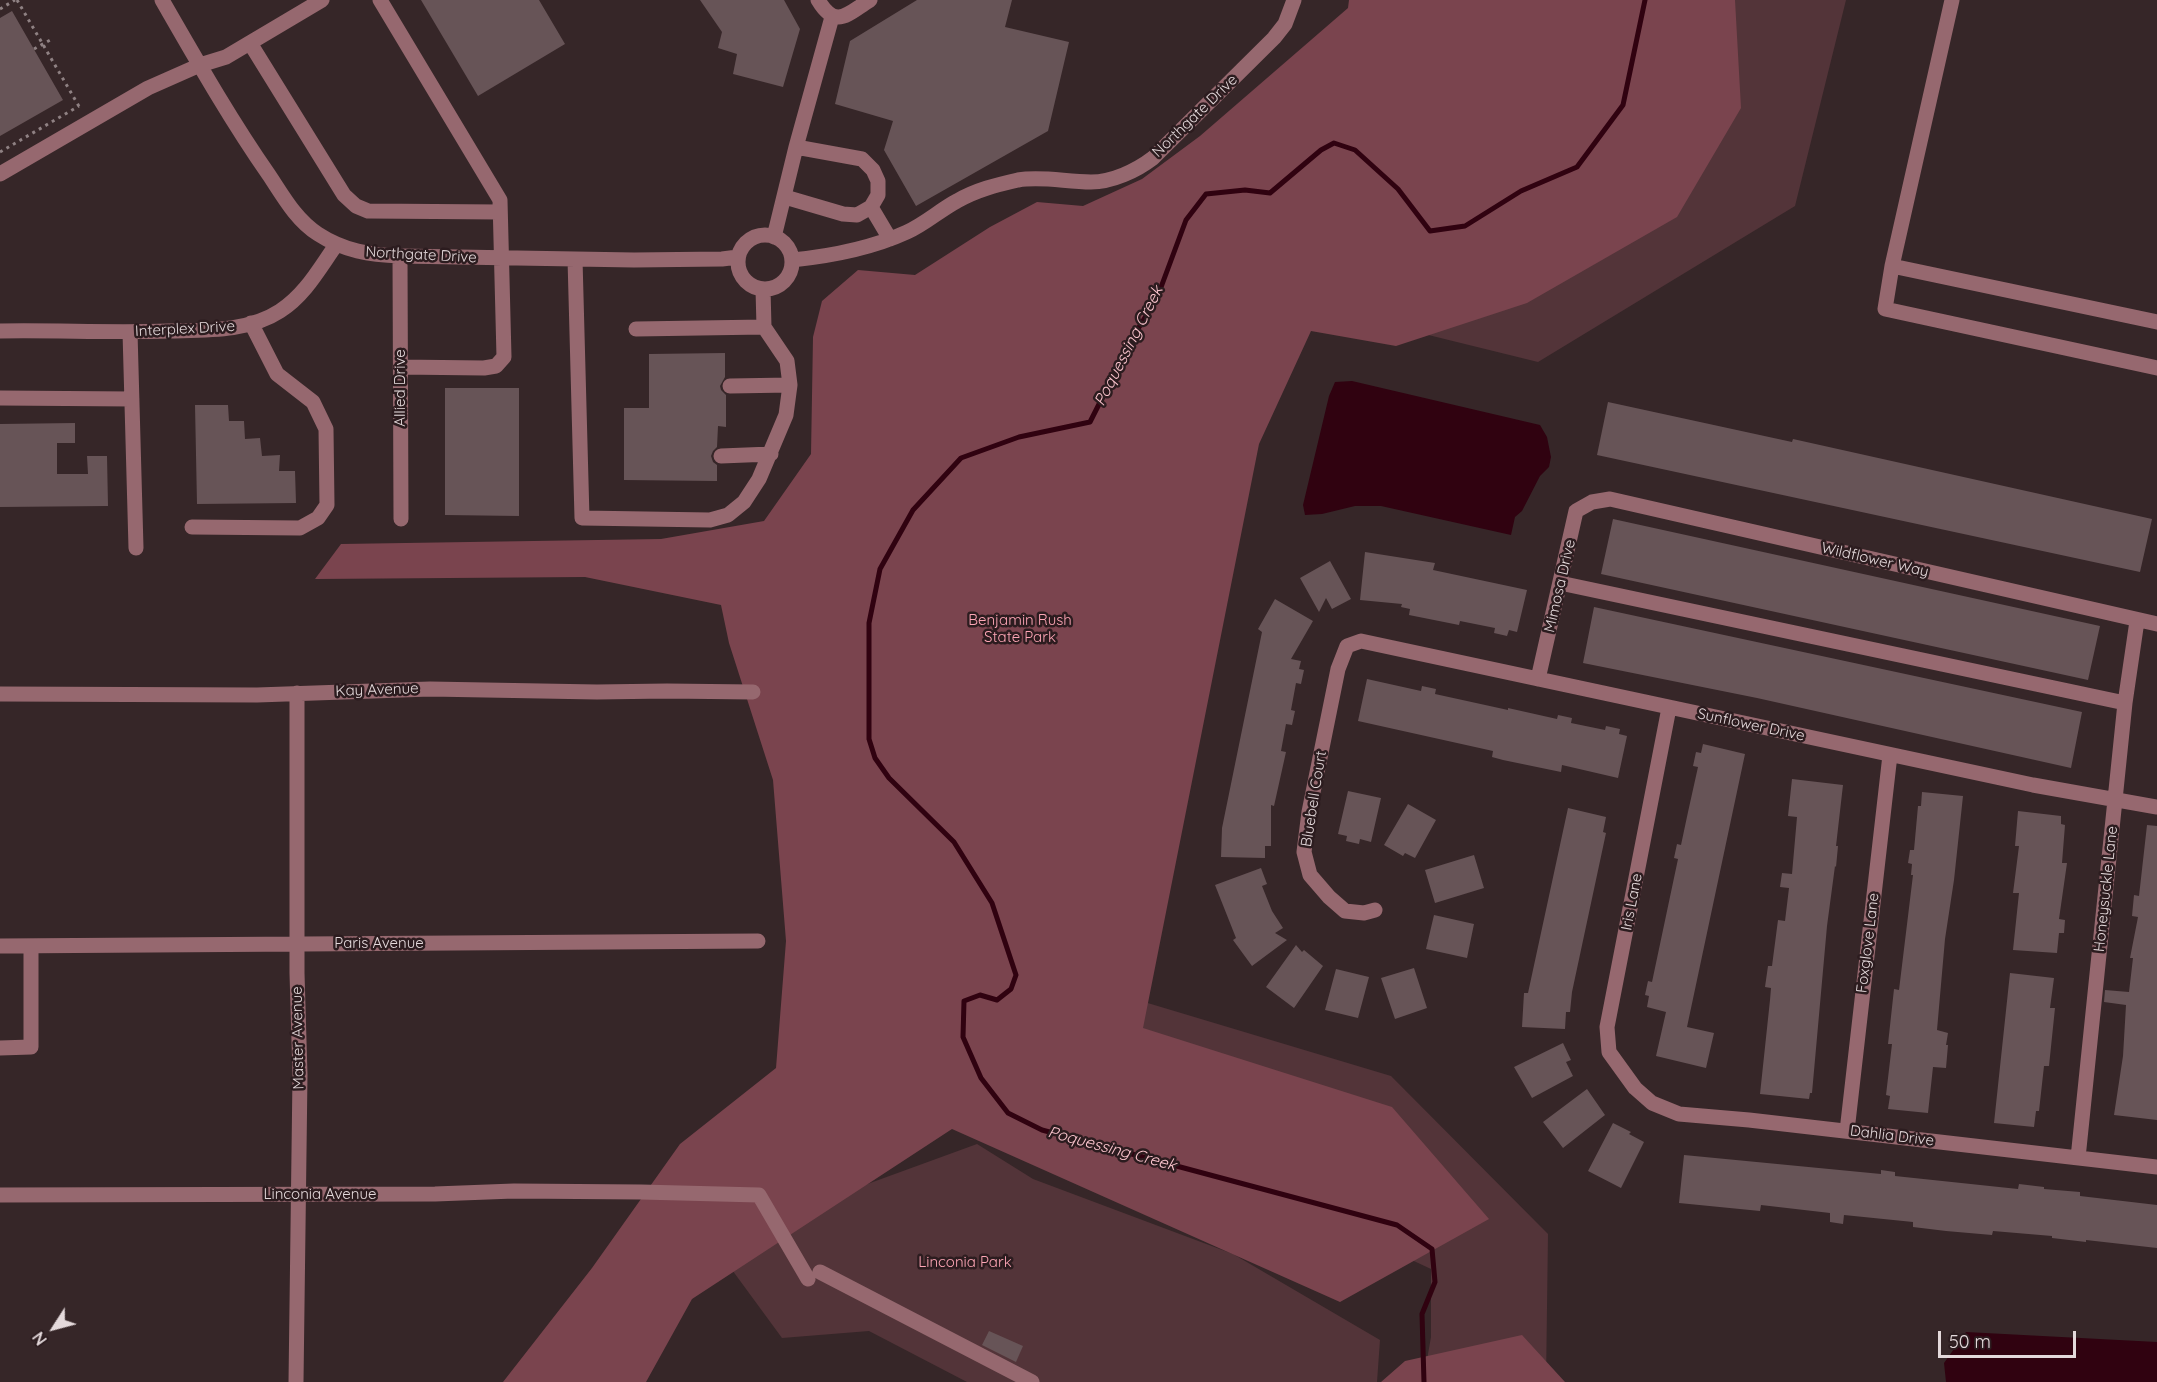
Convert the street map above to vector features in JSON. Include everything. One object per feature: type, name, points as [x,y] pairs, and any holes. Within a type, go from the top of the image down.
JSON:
[{"type":"street","name":"Northgate Drive","points":[[162,0],[257,158],[290,207],[315,233],[336,245],[373,255],[400,256],[501,259],[722,259],[738,257]]},
{"type":"street","points":[[0,174],[148,88],[200,64],[226,57],[322,0]]},
{"type":"street","points":[[380,0],[500,201],[504,357],[496,366],[484,368],[400,367]]},
{"type":"street","points":[[818,0],[825,12],[832,17],[842,17],[870,0]]},
{"type":"street","name":"Northgate Drive","points":[[792,260],[847,253],[890,239],[927,221],[956,202],[989,187],[1021,180],[1106,181],[1132,171],[1147,163],[1274,38],[1285,24],[1294,0]]},
{"type":"street","points":[[1952,0],[1892,266],[1885,309],[2157,368]]},
{"type":"street","points":[[774,237],[832,17]]},
{"type":"street","points":[[250,43],[344,195],[356,206],[368,211],[500,212]]},
{"type":"street","points":[[785,197],[843,214],[857,215],[871,207],[878,195],[878,182],[873,170],[862,159],[796,147]]},
{"type":"street","points":[[871,207],[890,239]]},
{"type":"street","points":[[765,235],[774,237],[786,246],[792,260],[791,269],[781,284],[763,289],[754,287],[741,275],[738,257],[741,248],[755,237],[765,235]]},
{"type":"street","name":"Interplex Drive","points":[[0,331],[130,332],[216,329],[251,323],[268,318],[300,295],[336,245]]},
{"type":"street","name":"Allied Drive","points":[[400,256],[401,519]]},
{"type":"street","points":[[575,259],[582,518],[710,520],[728,515],[744,502],[771,454],[786,415],[790,385],[787,361],[764,327],[763,289]]},
{"type":"street","points":[[1892,266],[2157,322]]},
{"type":"street","points":[[192,527],[300,528],[318,518],[327,505],[326,429],[313,402],[277,374],[251,323]]},
{"type":"street","points":[[636,328],[764,327]]},
{"type":"street","points":[[130,332],[136,548]]},
{"type":"street","points":[[730,386],[790,385]]},
{"type":"street","points":[[0,398],[132,399]]},
{"type":"street","points":[[721,456],[771,454]]},
{"type":"street","name":"Wildflower Way","points":[[1592,502],[1610,499],[2157,624]]},
{"type":"street","name":"Mimosa Drive","points":[[1538,679],[1576,512],[1592,502]]},
{"type":"street","points":[[1560,583],[2125,703]]},
{"type":"street","name":"Honeysuckle Lane","points":[[2078,1158],[2125,703],[2137,621]]},
{"type":"street","name":"Sunflower Drive","points":[[1347,646],[1361,641],[2033,785],[2157,807]]},
{"type":"street","name":"Bluebell Court","points":[[1347,646],[1338,669],[1309,812],[1304,852],[1310,874],[1329,897],[1345,911],[1364,913],[1375,910]]},
{"type":"street","name":"Kay Avenue","points":[[0,694],[257,695],[429,689],[753,692]]},
{"type":"street","name":"Master Avenue","points":[[296,1382],[300,1075],[297,943],[297,693]]},
{"type":"street","name":"Iris Lane","points":[[1635,1088],[1609,1052],[1606,1027],[1669,708]]},
{"type":"street","name":"Foxglove Lane","points":[[1846,1131],[1890,755]]},
{"type":"street","name":"Paris Avenue","points":[[0,946],[758,941]]},
{"type":"street","points":[[0,1048],[31,1047],[31,947]]},
{"type":"street","name":"Dahlia Drive","points":[[1635,1088],[1652,1103],[1679,1114],[2157,1167]]},
{"type":"street","name":"Linconia Avenue","points":[[0,1195],[225,1196],[514,1191],[759,1195],[814,1275],[1032,1382]]},
{"type":"path","points":[[0,9],[16,0],[89,122]]},
{"type":"path","points":[[34,49],[52,39]]},
{"type":"path","points":[[0,152],[79,106]]},
{"type":"green space","points":[[1349,0],[1735,0],[1741,108],[1677,217],[1527,303],[1396,346],[1311,331],[1259,444],[1143,1028],[1392,1107],[1489,1219],[1340,1302],[952,1129],[692,1299],[646,1382],[503,1382],[592,1268],[680,1144],[776,1068],[786,941],[773,780],[729,643],[721,605],[585,577],[315,579],[341,544],[661,539],[764,521],[811,454],[813,337],[822,301],[858,270],[915,275],[990,227],[1037,202],[1083,206],[1142,179],[1200,136],[1348,8]]},
{"type":"green space","name":"Benjamin Rush State Park","points":[[1640,0],[1846,0],[1795,206],[1538,362],[1262,294],[1091,986],[1391,1076],[1548,1234],[1546,1382],[1423,1382],[1431,1337],[1431,1269],[1341,1227],[1120,1167],[872,566]]},
{"type":"green space","name":"Linconia Park","points":[[977,1144],[1033,1179],[1233,1254],[1380,1340],[1377,1382],[967,1382],[869,1331],[782,1338],[727,1263],[862,1186]]},
{"type":"green space","points":[[1522,1335],[1565,1382],[1381,1382],[1405,1361]]},
{"type":"shaded area","points":[[1352,381],[1540,425],[1547,437],[1551,457],[1549,467],[1540,476],[1522,511],[1515,517],[1511,535],[1381,506],[1355,506],[1322,514],[1305,515],[1303,505],[1329,396],[1335,382]]},
{"type":"shaded area","points":[[1966,1332],[2157,1342],[2157,1382],[1946,1382],[1944,1363]]},
{"type":"building","points":[[421,0],[539,0],[565,44],[478,96]]},
{"type":"building","points":[[700,0],[784,0],[800,29],[783,87],[733,74],[737,54],[718,48],[722,32]]},
{"type":"building","points":[[917,0],[1012,0],[1005,27],[1069,42],[1048,131],[916,206],[884,150],[893,121],[835,104],[850,41]]},
{"type":"building","points":[[12,11],[63,100],[0,136],[0,18]]},
{"type":"building","points":[[725,353],[725,377],[720,386],[726,395],[726,427],[718,426],[717,447],[711,456],[717,465],[717,481],[624,480],[624,408],[649,408],[649,354]]},
{"type":"building","points":[[445,388],[519,388],[519,516],[445,515]]},
{"type":"building","points":[[1608,402],[1792,442],[1793,439],[2152,519],[2140,572],[1597,455]]},
{"type":"building","points":[[195,405],[228,405],[229,421],[244,421],[245,439],[260,438],[262,456],[280,455],[279,471],[295,471],[296,503],[197,504]]},
{"type":"building","points":[[75,423],[75,443],[57,443],[57,474],[88,474],[87,456],[107,456],[108,506],[0,507],[0,424]]},
{"type":"building","points":[[1613,519],[2100,626],[2088,680],[1601,574]]},
{"type":"building","points":[[1365,552],[1435,563],[1433,570],[1527,590],[1517,632],[1509,630],[1507,636],[1494,633],[1495,628],[1460,621],[1459,625],[1409,615],[1410,609],[1401,607],[1402,604],[1360,600]]},
{"type":"building","points":[[1330,561],[1351,599],[1332,609],[1326,598],[1319,612],[1300,578]]},
{"type":"building","points":[[1275,599],[1313,621],[1291,659],[1301,661],[1299,669],[1304,670],[1301,684],[1296,683],[1291,710],[1295,711],[1292,725],[1286,724],[1281,751],[1286,752],[1274,806],[1271,805],[1271,846],[1265,846],[1265,858],[1221,857],[1222,828],[1262,632],[1258,629]]},
{"type":"building","points":[[1594,607],[2082,712],[2071,768],[1757,698],[1583,663]]},
{"type":"building","points":[[1367,679],[1421,691],[1422,686],[1436,689],[1435,694],[1508,710],[1508,708],[1557,719],[1558,715],[1572,718],[1571,723],[1605,730],[1606,726],[1620,729],[1619,734],[1627,736],[1618,778],[1562,765],[1561,772],[1503,760],[1492,757],[1493,751],[1358,721]]},
{"type":"building","points":[[1703,744],[1745,754],[1687,1027],[1714,1033],[1706,1068],[1656,1056],[1666,1012],[1647,1007],[1649,996],[1645,995],[1648,981],[1652,982],[1678,859],[1674,858],[1677,844],[1681,845],[1698,767],[1693,766],[1696,752],[1701,753]]},
{"type":"building","points":[[1792,779],[1843,785],[1812,1093],[1809,1099],[1760,1094],[1771,988],[1765,987],[1768,966],[1772,966],[1778,920],[1785,921],[1789,888],[1780,887],[1782,873],[1792,874],[1797,817],[1788,816]]},
{"type":"building","points":[[1348,791],[1381,798],[1371,842],[1360,839],[1359,844],[1346,841],[1347,836],[1338,834]]},
{"type":"building","points":[[1922,792],[1963,796],[1945,939],[1937,1030],[1948,1033],[1946,1068],[1933,1067],[1928,1113],[1888,1109],[1890,1096],[1886,1095],[1892,1044],[1888,1044],[1894,989],[1899,990],[1913,875],[1911,875],[1912,864],[1908,863],[1910,850],[1914,850],[1918,806],[1921,806]]},
{"type":"building","points":[[1408,804],[1436,820],[1415,858],[1405,853],[1403,856],[1384,845]]},
{"type":"building","points":[[1568,808],[1606,817],[1603,832],[1606,833],[1572,992],[1570,1012],[1566,1012],[1565,1029],[1522,1027],[1524,993],[1528,993]]},
{"type":"building","points":[[2018,811],[2061,816],[2061,824],[2065,825],[2062,863],[2067,863],[2059,919],[2065,920],[2064,933],[2059,933],[2057,953],[2013,950],[2019,893],[2013,893],[2019,846],[2015,846]]},
{"type":"building","points":[[2147,825],[2157,826],[2157,1120],[2114,1115],[2123,1056],[2126,1005],[2104,1002],[2105,990],[2129,992],[2133,958],[2130,958],[2138,917],[2132,916],[2134,895],[2139,896]]},
{"type":"building","points":[[1474,855],[1484,888],[1435,903],[1425,870]]},
{"type":"building","points":[[1261,868],[1267,884],[1262,886],[1272,911],[1283,928],[1275,933],[1287,940],[1252,966],[1233,940],[1236,938],[1215,885]]},
{"type":"building","points":[[1434,915],[1474,924],[1467,958],[1426,949]]},
{"type":"building","points":[[1296,945],[1302,952],[1304,950],[1323,966],[1294,1008],[1266,987]]},
{"type":"building","points":[[1414,968],[1427,1008],[1395,1019],[1381,978]]},
{"type":"building","points":[[1336,969],[1369,977],[1358,1018],[1325,1010]]},
{"type":"building","points":[[2010,973],[2054,978],[2050,1008],[2055,1008],[2049,1066],[2044,1066],[2039,1111],[2036,1111],[2034,1127],[1994,1123]]},
{"type":"building","points":[[1563,1043],[1571,1060],[1566,1062],[1573,1076],[1532,1098],[1514,1067]]},
{"type":"building","points":[[1587,1089],[1605,1115],[1563,1148],[1543,1122]]},
{"type":"building","points":[[1613,1123],[1644,1142],[1621,1188],[1588,1171]]},
{"type":"building","points":[[1684,1155],[1881,1174],[1881,1170],[1895,1172],[1895,1176],[2018,1189],[2019,1184],[2080,1192],[2080,1196],[2157,1205],[2157,1248],[1993,1231],[1992,1235],[1946,1231],[1913,1227],[1913,1222],[1844,1215],[1843,1224],[1830,1222],[1830,1213],[1761,1205],[1760,1211],[1679,1203]]},
{"type":"building","points":[[989,1331],[1023,1346],[1016,1362],[982,1345]]},
{"type":"waterway","name":"Poquessing Creek","points":[[1424,1382],[1422,1314],[1435,1282],[1432,1249],[1397,1225],[1042,1130],[1008,1113],[981,1078],[963,1037],[964,1001],[980,995],[997,1000],[1011,989],[1016,975],[992,903],[954,842],[889,778],[875,758],[869,739],[869,623],[880,569],[913,510],[961,458],[1019,437],[1090,422],[1133,337],[1157,298],[1186,220],[1206,194],[1245,190],[1270,193],[1321,150],[1334,143],[1355,150],[1398,189],[1430,231],[1465,226],[1521,191],[1577,167],[1623,105],[1645,0]]}]
